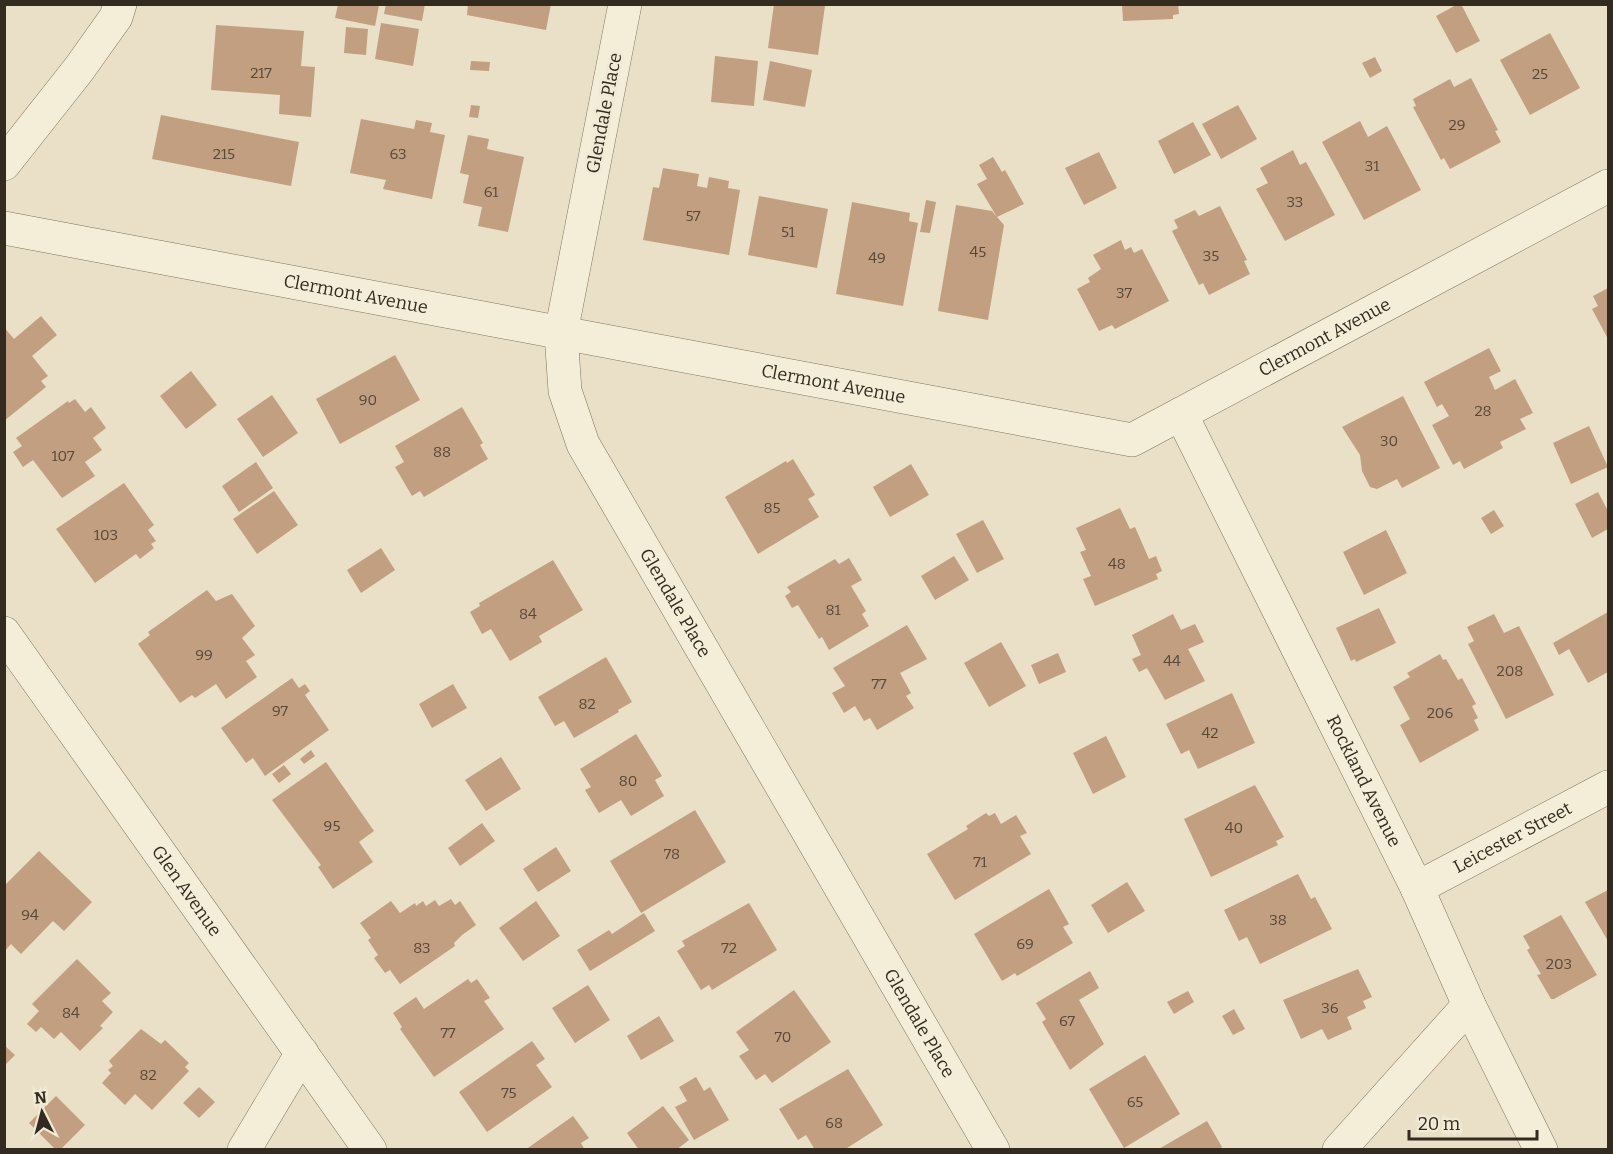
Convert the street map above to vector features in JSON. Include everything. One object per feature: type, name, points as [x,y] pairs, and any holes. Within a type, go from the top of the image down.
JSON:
[{"type":"street","points":[[4,164],[80,69],[116,17],[120,4]]},
{"type":"street","name":"Glendale Place","points":[[626,4],[561,333],[565,391],[583,444],[993,1149]]},
{"type":"street","name":"Clermont Avenue","points":[[4,228],[1132,440],[1608,186]]},
{"type":"street","name":"Rockland Avenue","points":[[1181,414],[1417,888],[1469,1005],[1541,1149]]},
{"type":"street","name":"Glen Avenue","points":[[4,633],[370,1149]]},
{"type":"street","name":"Leicester Street","points":[[1417,888],[1608,787]]},
{"type":"street","points":[[1339,1149],[1469,1005]]},
{"type":"street","points":[[244,1149],[302,1053]]},
{"type":"building","points":[[386,4],[425,4],[422,21],[384,14]]},
{"type":"building","points":[[468,4],[551,4],[546,30],[467,15]]},
{"type":"building","points":[[774,4],[825,6],[818,55],[768,48]]},
{"type":"building","points":[[1122,4],[1178,4],[1179,14],[1173,15],[1173,19],[1123,21]]},
{"type":"building","points":[[1461,4],[1480,41],[1456,53],[1436,16]]},
{"type":"building","points":[[338,5],[379,5],[375,26],[335,18]]},
{"type":"building","points":[[381,23],[419,29],[413,66],[375,59]]},
{"type":"building","points":[[216,25],[304,31],[301,66],[315,67],[311,117],[279,114],[280,95],[211,90]]},
{"type":"building","points":[[346,27],[368,29],[366,55],[344,53]]},
{"type":"building","points":[[1550,33],[1580,88],[1530,115],[1500,60]]},
{"type":"building","points":[[715,56],[758,61],[754,106],[711,102]]},
{"type":"building","points":[[1375,57],[1382,71],[1370,78],[1362,63]]},
{"type":"building","points":[[471,61],[490,62],[489,71],[470,70]]},
{"type":"building","points":[[770,61],[812,70],[805,107],[763,100]]},
{"type":"building","points":[[1471,78],[1498,130],[1495,131],[1501,142],[1450,169],[1444,158],[1441,160],[1413,107],[1416,106],[1413,99],[1450,79],[1454,87]]},
{"type":"building","points":[[471,105],[480,106],[478,118],[469,117]]},
{"type":"building","points":[[1238,105],[1257,139],[1221,159],[1202,124]]},
{"type":"building","points":[[161,115],[299,142],[291,186],[152,159]]},
{"type":"building","points":[[361,119],[414,129],[416,120],[432,123],[430,132],[445,135],[432,199],[383,189],[386,180],[350,173]]},
{"type":"building","points":[[1360,121],[1368,137],[1387,126],[1421,190],[1364,220],[1322,142]]},
{"type":"building","points":[[1193,122],[1211,155],[1174,174],[1158,141]]},
{"type":"building","points":[[468,135],[489,139],[487,149],[524,157],[508,232],[478,226],[482,207],[463,203],[469,175],[460,173]]},
{"type":"building","points":[[1293,150],[1300,165],[1306,162],[1335,215],[1285,241],[1256,189],[1268,183],[1260,168]]},
{"type":"building","points":[[1099,152],[1117,188],[1084,205],[1065,168]]},
{"type":"building","points":[[993,157],[1002,172],[1005,170],[1024,204],[997,217],[977,184],[987,179],[979,165]]},
{"type":"building","points":[[663,168],[699,174],[697,186],[707,188],[709,177],[729,181],[728,188],[740,190],[729,255],[643,240],[653,187],[659,188]]},
{"type":"building","points":[[759,196],[828,209],[817,268],[748,255]]},
{"type":"building","points":[[926,200],[936,202],[930,233],[920,232]]},
{"type":"building","points":[[852,202],[910,213],[909,221],[918,223],[903,306],[836,294]]},
{"type":"building","points":[[956,205],[992,211],[1004,225],[988,320],[938,311]]},
{"type":"building","points":[[1220,206],[1247,260],[1244,261],[1250,274],[1209,295],[1203,283],[1199,285],[1172,231],[1178,228],[1174,220],[1195,210],[1199,216]]},
{"type":"building","points":[[1121,240],[1125,250],[1131,247],[1134,253],[1142,249],[1169,301],[1115,329],[1112,325],[1099,331],[1077,289],[1090,282],[1088,278],[1101,269],[1093,255]]},
{"type":"building","points":[[1608,288],[1608,339],[1592,309],[1598,306],[1593,296]]},
{"type":"building","points":[[41,316],[57,335],[32,356],[48,376],[41,381],[46,387],[4,421],[4,327],[14,339]]},
{"type":"building","points":[[1489,348],[1501,371],[1489,377],[1495,390],[1515,379],[1533,413],[1520,419],[1526,429],[1500,442],[1503,448],[1464,469],[1460,461],[1453,465],[1432,425],[1449,416],[1442,404],[1437,407],[1424,382]]},
{"type":"building","points":[[395,355],[420,400],[340,444],[316,399]]},
{"type":"building","points":[[191,371],[217,405],[186,429],[160,396]]},
{"type":"building","points":[[272,395],[298,433],[263,457],[237,419]]},
{"type":"building","points":[[1403,396],[1440,468],[1402,488],[1397,479],[1377,489],[1370,487],[1362,471],[1360,455],[1342,427]]},
{"type":"building","points":[[75,399],[85,412],[91,407],[106,428],[93,438],[102,450],[85,462],[95,476],[62,498],[33,460],[23,467],[13,452],[22,446],[16,438],[68,401],[69,403]]},
{"type":"building","points":[[462,407],[483,443],[480,445],[488,459],[424,497],[420,491],[412,496],[395,467],[404,462],[395,446]]},
{"type":"building","points":[[1589,426],[1608,467],[1571,484],[1553,443]]},
{"type":"building","points":[[793,459],[815,495],[808,499],[819,517],[758,554],[725,497]]},
{"type":"building","points":[[256,462],[273,488],[239,512],[222,486]]},
{"type":"building","points":[[911,464],[929,495],[890,517],[873,487]]},
{"type":"building","points":[[124,483],[154,525],[148,530],[156,541],[151,544],[154,548],[140,559],[136,554],[95,583],[56,529]]},
{"type":"building","points":[[274,491],[298,525],[257,554],[233,519]]},
{"type":"building","points":[[1598,492],[1608,511],[1608,529],[1592,538],[1575,504]]},
{"type":"building","points":[[1120,508],[1130,529],[1135,527],[1149,559],[1156,556],[1162,571],[1156,574],[1158,579],[1095,606],[1083,579],[1091,576],[1080,552],[1086,550],[1076,528]]},
{"type":"building","points":[[1494,510],[1504,526],[1491,534],[1481,518]]},
{"type":"building","points":[[983,520],[1004,559],[977,573],[956,534]]},
{"type":"building","points":[[1386,530],[1407,573],[1364,595],[1343,552]]},
{"type":"building","points":[[381,548],[395,570],[361,593],[347,570]]},
{"type":"building","points":[[954,556],[969,580],[935,600],[921,576]]},
{"type":"building","points":[[849,558],[862,580],[851,586],[866,611],[862,614],[869,626],[829,650],[822,637],[819,639],[798,605],[792,608],[785,596],[791,592],[787,587],[835,559],[839,564]]},
{"type":"building","points":[[553,560],[583,610],[539,636],[542,642],[510,661],[491,629],[482,634],[470,612],[480,606],[479,603]]},
{"type":"building","points":[[207,590],[216,601],[232,594],[255,626],[242,638],[255,655],[246,661],[257,677],[226,699],[216,684],[195,698],[192,695],[180,703],[138,644],[150,635],[148,632]]},
{"type":"building","points":[[1379,608],[1396,643],[1356,662],[1355,659],[1351,661],[1336,628]]},
{"type":"building","points":[[1608,612],[1608,672],[1588,683],[1569,649],[1559,655],[1553,643]]},
{"type":"building","points":[[1173,614],[1181,630],[1195,624],[1204,642],[1188,649],[1205,681],[1165,700],[1147,668],[1139,672],[1132,659],[1141,655],[1132,635]]},
{"type":"building","points":[[1494,614],[1504,633],[1519,626],[1554,695],[1506,719],[1468,644],[1474,641],[1467,627]]},
{"type":"building","points":[[907,625],[927,659],[900,673],[911,693],[906,696],[914,708],[877,730],[870,718],[864,721],[855,706],[844,713],[832,693],[845,686],[833,668]]},
{"type":"building","points":[[1001,642],[1026,686],[989,707],[964,663]]},
{"type":"building","points":[[1058,653],[1066,672],[1039,684],[1031,665]]},
{"type":"building","points":[[1440,654],[1443,660],[1446,659],[1458,680],[1462,678],[1476,704],[1472,706],[1478,718],[1474,720],[1479,730],[1420,763],[1400,725],[1410,719],[1393,687],[1410,677],[1407,673]]},
{"type":"building","points":[[606,657],[632,702],[574,738],[564,721],[555,726],[538,697]]},
{"type":"building","points":[[292,678],[299,688],[305,684],[310,691],[305,695],[329,730],[265,776],[253,758],[246,763],[221,728]]},
{"type":"building","points":[[453,684],[467,708],[432,728],[419,704]]},
{"type":"building","points":[[1232,693],[1255,743],[1198,769],[1189,750],[1181,754],[1166,724]]},
{"type":"building","points":[[636,734],[662,776],[655,780],[664,796],[631,816],[621,800],[599,813],[585,790],[591,787],[580,769]]},
{"type":"building","points":[[1106,736],[1126,777],[1093,794],[1073,753]]},
{"type":"building","points":[[311,750],[315,756],[304,764],[300,759]]},
{"type":"building","points":[[501,757],[521,789],[486,811],[465,780]]},
{"type":"building","points":[[326,762],[374,831],[359,842],[373,862],[333,889],[318,867],[321,865],[272,800]]},
{"type":"building","points":[[284,765],[291,774],[279,783],[272,774]]},
{"type":"building","points":[[1255,785],[1284,837],[1276,841],[1278,845],[1211,877],[1184,819]]},
{"type":"building","points":[[695,810],[726,862],[641,913],[610,861]]},
{"type":"building","points":[[986,813],[989,816],[995,813],[1001,824],[1016,815],[1027,833],[1020,836],[1031,854],[955,900],[927,854],[968,829],[966,826]]},
{"type":"building","points":[[482,823],[495,841],[460,866],[448,848]]},
{"type":"building","points":[[556,847],[571,871],[538,892],[523,869]]},
{"type":"building","points":[[39,851],[92,902],[64,931],[53,921],[21,954],[11,944],[4,952],[4,886]]},
{"type":"building","points":[[1298,874],[1311,899],[1315,897],[1332,929],[1260,964],[1247,937],[1239,941],[1224,910]]},
{"type":"building","points":[[1127,882],[1145,911],[1108,933],[1091,905]]},
{"type":"building","points":[[1049,889],[1069,924],[1063,927],[1073,943],[1017,976],[1015,973],[1002,981],[974,934]]},
{"type":"building","points":[[1608,890],[1608,941],[1585,902]]},
{"type":"building","points":[[451,899],[455,905],[460,901],[476,925],[454,943],[455,946],[400,984],[390,970],[385,973],[374,958],[378,955],[368,940],[371,938],[360,923],[391,901],[400,913],[415,903],[416,906],[423,901],[426,906],[435,900],[439,906]]},
{"type":"building","points":[[536,901],[560,936],[523,961],[499,928]]},
{"type":"building","points":[[749,903],[777,950],[712,990],[709,985],[701,990],[677,951],[685,946],[682,941]]},
{"type":"building","points":[[644,913],[655,931],[590,971],[577,950],[609,930],[612,934]]},
{"type":"building","points":[[1561,915],[1597,975],[1551,999],[1537,975],[1541,974],[1527,950],[1530,948],[1523,936]]},
{"type":"building","points":[[77,959],[111,993],[102,1001],[113,1012],[100,1026],[103,1028],[80,1051],[61,1032],[54,1039],[41,1027],[36,1032],[27,1024],[39,1011],[32,1004]]},
{"type":"building","points":[[1358,969],[1372,997],[1363,1001],[1366,1008],[1347,1017],[1352,1029],[1328,1040],[1322,1029],[1301,1039],[1283,1000]]},
{"type":"building","points":[[1090,971],[1099,988],[1079,1000],[1104,1044],[1070,1070],[1042,1022],[1046,1019],[1036,1003]]},
{"type":"building","points":[[468,979],[471,983],[477,979],[490,998],[484,1001],[504,1029],[434,1077],[400,1029],[402,1027],[393,1013],[416,997],[424,1009]]},
{"type":"building","points":[[588,985],[610,1020],[575,1043],[552,1008]]},
{"type":"building","points":[[794,990],[831,1042],[772,1083],[765,1074],[756,1080],[739,1056],[749,1050],[736,1032]]},
{"type":"building","points":[[1188,991],[1194,1002],[1174,1014],[1167,1002]]},
{"type":"building","points":[[1234,1009],[1245,1029],[1233,1035],[1222,1016]]},
{"type":"building","points":[[659,1016],[674,1041],[641,1060],[627,1036]]},
{"type":"building","points":[[141,1029],[161,1044],[165,1040],[189,1063],[185,1067],[189,1071],[152,1110],[135,1094],[125,1105],[102,1083],[111,1073],[108,1070],[113,1066],[109,1061]]},
{"type":"building","points":[[532,1041],[545,1059],[536,1065],[552,1087],[487,1132],[459,1092]]},
{"type":"building","points":[[4,1045],[15,1055],[4,1066]]},
{"type":"building","points":[[1145,1055],[1180,1114],[1124,1148],[1089,1089]]},
{"type":"building","points":[[848,1069],[883,1125],[844,1150],[815,1150],[806,1135],[798,1140],[779,1109]]},
{"type":"building","points":[[696,1077],[704,1091],[710,1087],[729,1120],[694,1140],[675,1107],[687,1101],[679,1087]]},
{"type":"building","points":[[199,1087],[215,1102],[199,1118],[183,1103]]},
{"type":"building","points":[[56,1096],[85,1125],[60,1150],[56,1150],[29,1123]]},
{"type":"building","points":[[663,1106],[689,1140],[676,1150],[639,1150],[627,1133]]},
{"type":"building","points":[[573,1116],[589,1138],[581,1143],[585,1150],[525,1150]]},
{"type":"building","points":[[1207,1121],[1222,1147],[1219,1150],[1157,1150]]}]
